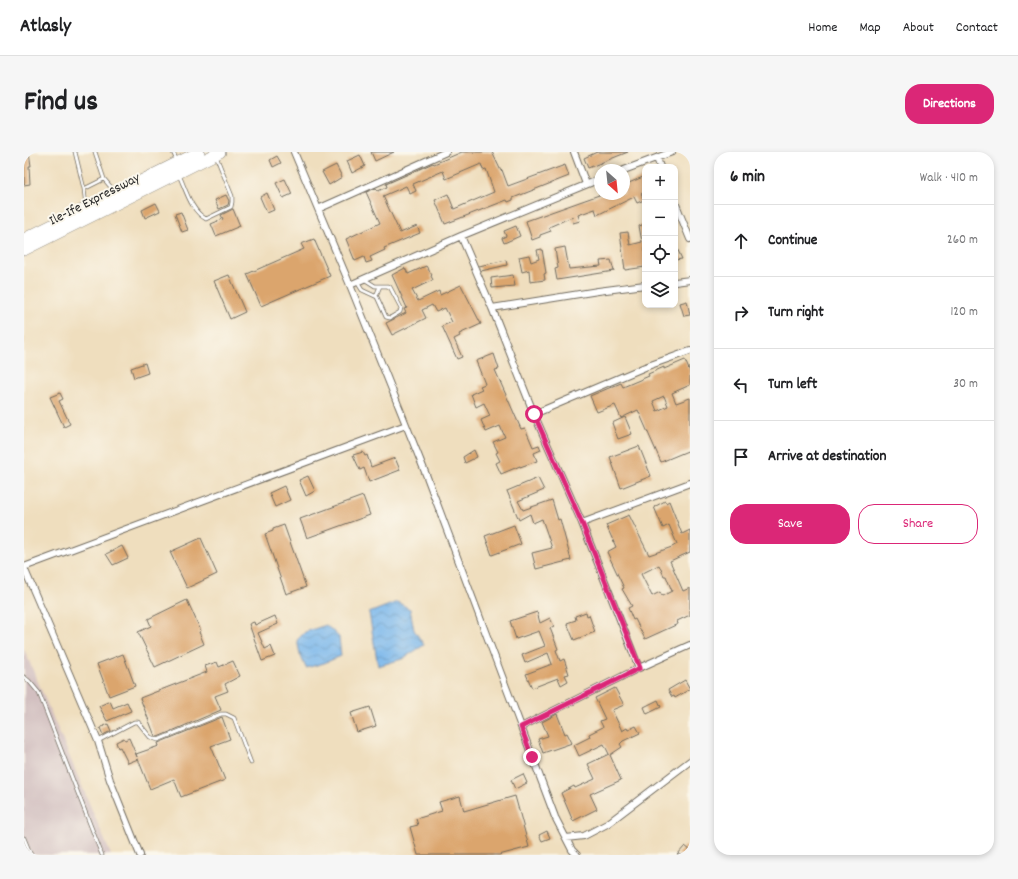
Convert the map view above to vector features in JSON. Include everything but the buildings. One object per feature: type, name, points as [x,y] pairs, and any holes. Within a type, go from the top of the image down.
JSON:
[{"type":"highway","name":"Ile-Ife Expressway","points":[[24,239],[176,162],[199,152]]},
{"type":"highway","name":"Ile-Ife Expressway","points":[[24,250],[176,162],[217,153]]},
{"type":"street","points":[[294,152],[350,285],[444,521],[555,818],[577,855]]},
{"type":"street","points":[[318,209],[446,152]]},
{"type":"street","points":[[574,152],[586,184]]},
{"type":"street","points":[[630,168],[672,152]]},
{"type":"street","points":[[657,158],[659,164]]},
{"type":"street","points":[[350,285],[461,236],[594,181]]},
{"type":"street","points":[[678,209],[690,239]]},
{"type":"street","points":[[461,236],[492,308],[534,414],[582,523],[640,668]]},
{"type":"street","points":[[678,282],[690,280]]},
{"type":"street","points":[[492,308],[642,285]]},
{"type":"street","points":[[534,414],[645,367],[690,351]]},
{"type":"street","points":[[140,855],[110,780],[98,741],[24,568],[406,425]]},
{"type":"street","points":[[582,523],[690,483]]},
{"type":"street","points":[[521,727],[690,645]]},
{"type":"street","points":[[566,838],[584,836],[607,824],[690,761]]},
{"type":"lane","points":[[75,152],[84,189],[86,208]]},
{"type":"lane","points":[[95,152],[104,179],[116,193]]},
{"type":"lane","points":[[176,162],[195,211],[206,219],[231,207],[232,202],[232,196],[217,153]]},
{"type":"lane","points":[[84,189],[104,179]]},
{"type":"lane","points":[[357,282],[362,290],[376,296],[386,317],[390,318],[400,312],[401,308],[391,288],[387,286],[374,285],[364,279]]},
{"type":"lane","points":[[376,296],[380,286]]},
{"type":"lane","points":[[24,677],[39,693],[102,855]]},
{"type":"lane","points":[[98,741],[134,722],[138,722],[150,737],[158,740],[221,714],[226,714],[234,718],[251,763]]},
{"type":"lane","points":[[24,838],[31,855]]},
{"type":"shaded area","points":[[24,649],[111,855],[24,855]]},
{"type":"water","points":[[397,602],[410,609],[414,630],[424,645],[402,659],[378,666],[369,613]]},
{"type":"water","points":[[326,625],[339,637],[341,656],[306,668],[300,654],[297,640],[305,632]]},
{"type":"route","points":[[532,757],[521,727],[640,668],[582,523],[534,414]]}]
